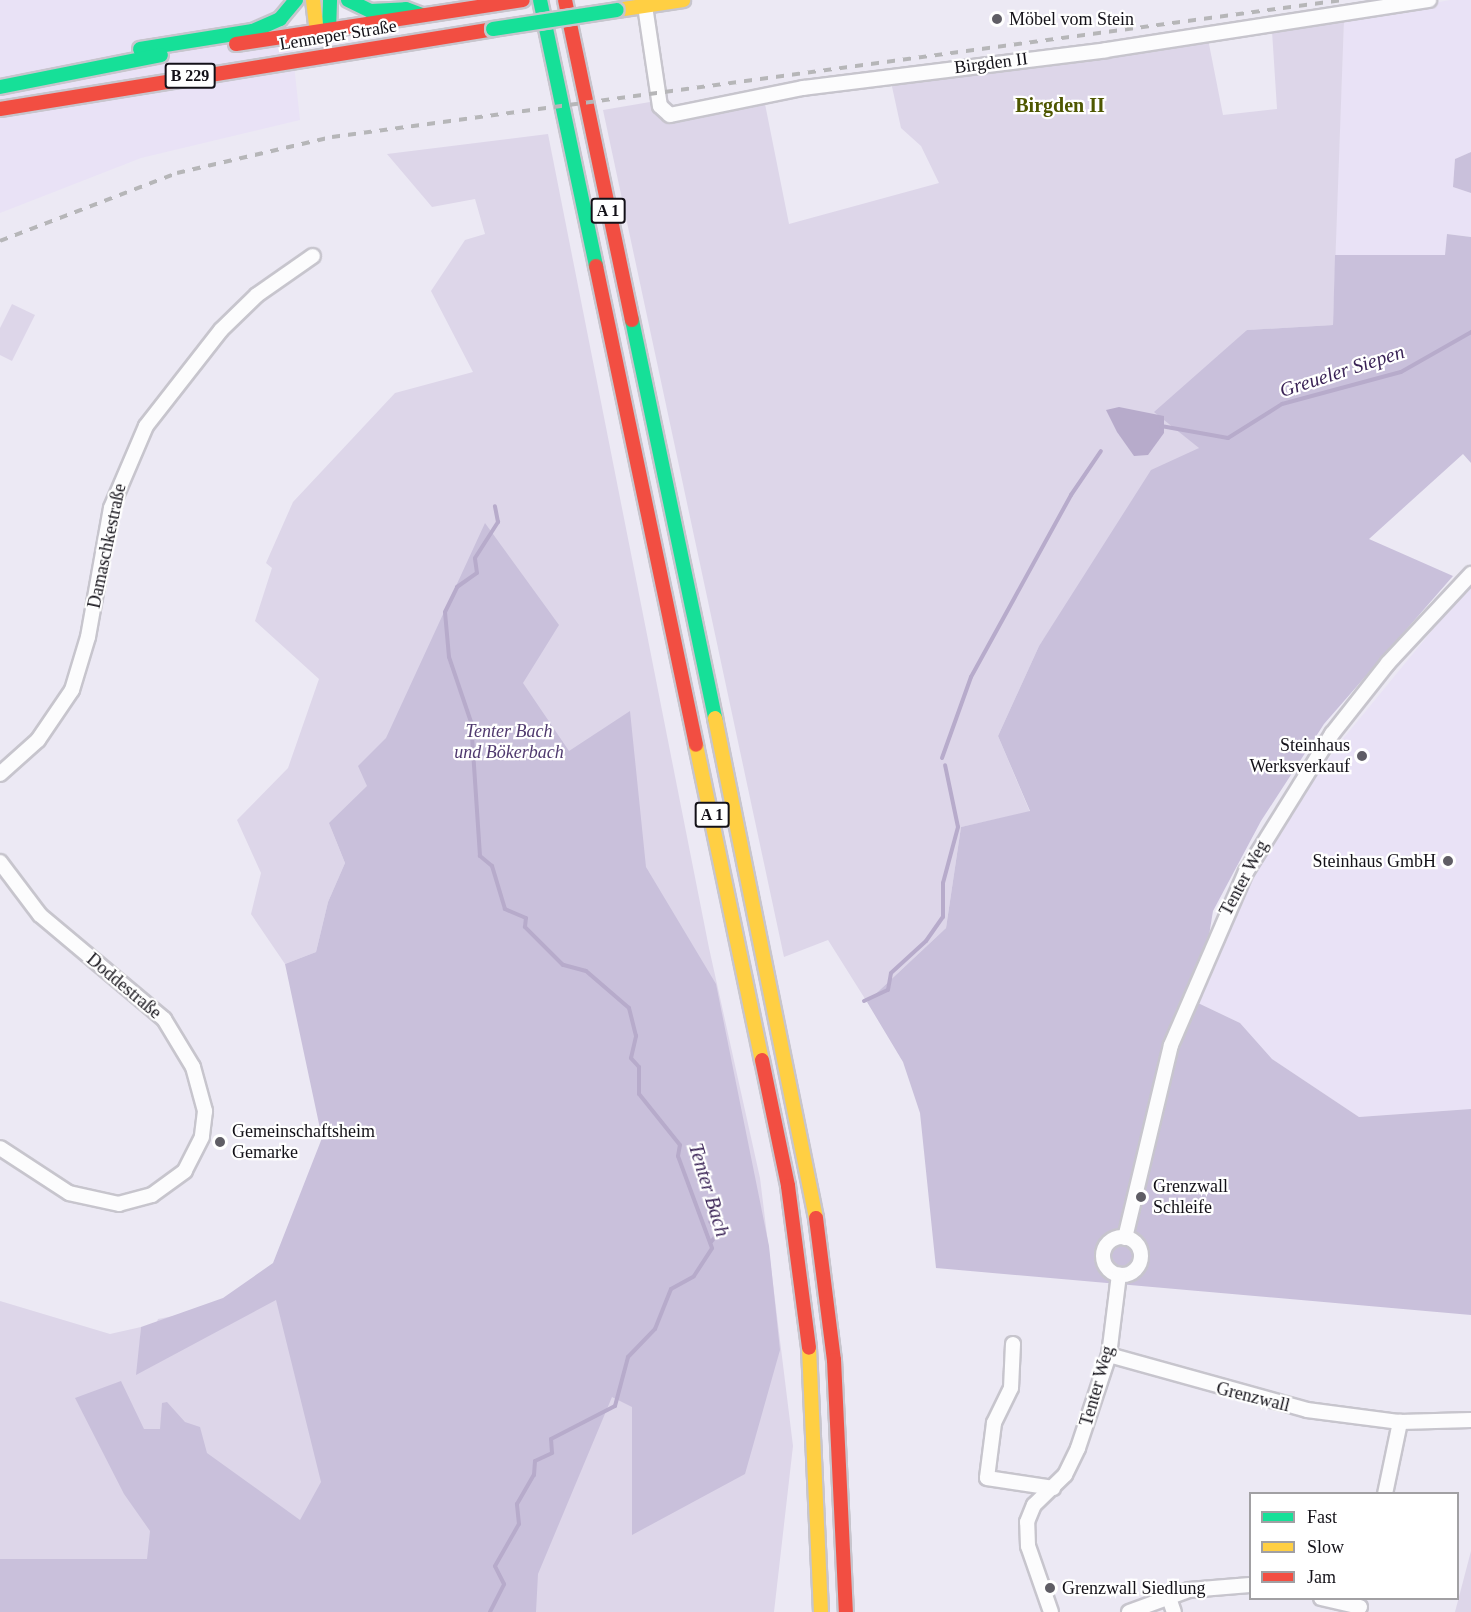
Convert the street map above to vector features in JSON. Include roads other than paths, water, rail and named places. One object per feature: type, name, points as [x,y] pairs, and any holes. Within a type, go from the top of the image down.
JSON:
[{"type":"main road","points":[[125,61],[140,49],[253,31],[280,19],[296,0]]},
{"type":"main road","points":[[313,0],[323,31],[326,55]]},
{"type":"main road","points":[[323,31],[330,0]]},
{"type":"main road","points":[[348,0],[371,11],[406,9],[423,15]]},
{"type":"main road","name":"Lenneper Straße","points":[[0,87],[125,61],[523,0]]},
{"type":"main road","name":"A 1","points":[[540,0],[788,1186],[811,1367],[821,1612]]},
{"type":"main road","name":"A 1","points":[[565,0],[811,1179],[835,1370],[846,1612]]},
{"type":"main road","name":"Lenneper Straße","points":[[0,109],[326,55],[682,0]]},
{"type":"street","name":"Birgden II","points":[[645,6],[660,106],[670,115],[803,88],[1106,50],[1429,0]]},
{"type":"street","name":"Damaschkestraße","points":[[0,774],[38,740],[72,690],[88,637],[111,508],[146,426],[221,330],[257,296],[313,256]]},
{"type":"street","name":"Tenter Weg","points":[[1125,1238],[1171,1045],[1246,872],[1332,734],[1388,663],[1471,574]]},
{"type":"street","name":"Doddestraße","points":[[0,862],[40,915],[164,1019],[194,1067],[205,1111],[202,1137],[185,1171],[152,1195],[119,1204],[69,1193],[0,1148]]},
{"type":"street","points":[[1125,1238],[1140,1250],[1140,1263],[1132,1273],[1119,1275],[1108,1269],[1103,1257],[1112,1240],[1125,1238]]},
{"type":"street","name":"Tenter Weg","points":[[1051,1612],[1026,1533],[1032,1508],[1053,1488],[1075,1456],[1109,1355],[1119,1275]]},
{"type":"street","points":[[1013,1344],[1011,1388],[994,1423],[987,1478],[1053,1488]]},
{"type":"street","name":"Grenzwall","points":[[1109,1355],[1274,1404],[1400,1422],[1471,1420]]},
{"type":"street","points":[[1385,1492],[1400,1422]]},
{"type":"street","points":[[1130,1612],[1168,1595],[1249,1585]]},
{"type":"street","points":[[1168,1595],[1173,1612]]},
{"type":"street","points":[[1327,1600],[1360,1606]]},
{"type":"waterway","name":"Greueler Siepen","points":[[1161,426],[1228,438],[1282,404],[1401,372],[1471,332]]},
{"type":"waterway","name":"Greueler Siepen","points":[[942,758],[971,677],[1071,495],[1101,451]]},
{"type":"waterway","name":"Tenter Bach","points":[[490,1612],[504,1584],[495,1566],[519,1524],[517,1504],[534,1475],[535,1461],[552,1453],[551,1439],[615,1406],[628,1357],[655,1329],[671,1289],[694,1276],[712,1248],[678,1156],[680,1145],[639,1094],[639,1067],[631,1058],[636,1036],[629,1008],[586,971],[563,965],[525,927],[526,918],[505,909],[492,866],[480,856],[471,722],[449,657],[445,612],[457,587],[477,573],[475,558],[498,522],[495,506]]},
{"type":"waterway","name":"Greueler Siepen","points":[[864,1001],[888,990],[891,973],[926,941],[943,917],[943,883],[958,827],[945,765]]},
{"type":"waterway","name":"Greueler Siepen","points":[[710,1221],[717,1235],[711,1242]]},
{"type":"railway","points":[[0,241],[177,173],[332,137],[1343,0]]},
{"type":"place","name":"Möbel vom Stein","points":[[997,19]]},
{"type":"place","name":"Steinhaus Werksverkauf","points":[[1362,756]]},
{"type":"place","name":"Steinhaus GmbH","points":[[1448,861]]},
{"type":"place","name":"Gemeinschaftsheim Gemarke","points":[[220,1142]]},
{"type":"place","name":"Grenzwall Schleife","points":[[1141,1197]]},
{"type":"place","name":"Grenzwall Siedlung","points":[[1050,1588]]},
{"type":"district","name":"Birgden II","points":[[1060,105]]},
{"type":"park label","name":"Tenter Bach und Bökerbach","points":[[509,742]]}]
